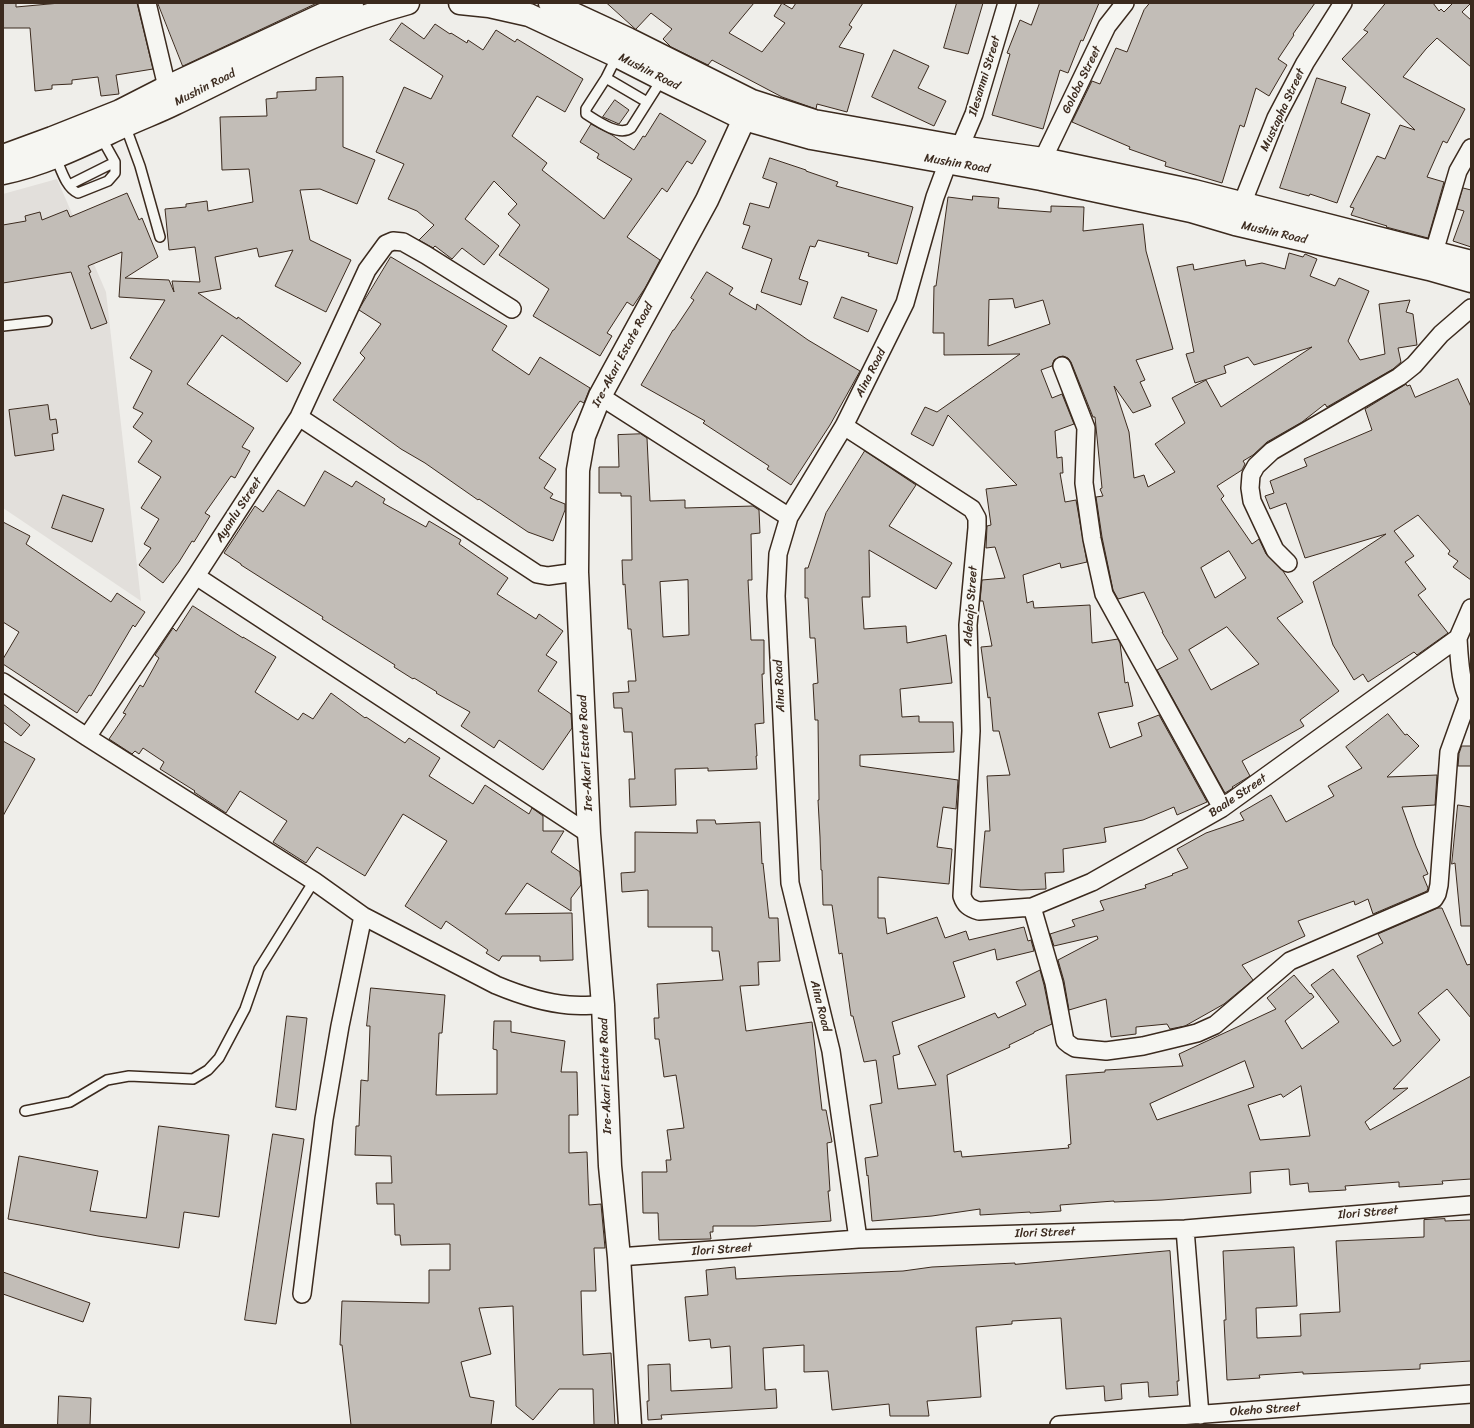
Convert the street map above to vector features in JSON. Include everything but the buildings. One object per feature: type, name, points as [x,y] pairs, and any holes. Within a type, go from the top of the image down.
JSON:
[{"type":"main road","name":"Mushin Road","points":[[3,156],[120,111],[166,87],[322,15],[352,3]]},
{"type":"main road","name":"Mushin Road","points":[[3,173],[56,158],[125,125],[173,105],[253,64],[327,31],[378,11],[408,3]]},
{"type":"main road","name":"Mushin Road","points":[[460,3],[488,6],[529,15],[617,56],[744,119],[810,138],[954,155],[1043,159],[1242,202],[1471,262]]},
{"type":"main road","name":"Mushin Road","points":[[550,3],[628,39],[752,101],[814,121],[954,155],[1041,179],[1191,211],[1235,224],[1429,268],[1471,281]]},
{"type":"main road","name":"Ire-Akari Estate Road","points":[[630,1425],[619,1258],[610,1166],[603,1005],[589,834],[577,572],[578,470],[584,436],[600,396],[707,200],[744,119]]},
{"type":"street","points":[[147,3],[166,87]]},
{"type":"street","name":"Ilesanmi Street","points":[[954,155],[974,114],[1007,3]]},
{"type":"street","name":"Goloba Street","points":[[1043,159],[1107,26],[1125,3]]},
{"type":"street","name":"Mustapha Street","points":[[1235,224],[1242,202],[1276,118],[1305,63],[1343,3]]},
{"type":"street","points":[[1434,252],[1458,170],[1471,148]]},
{"type":"street","name":"Aina Road","points":[[858,1240],[832,1052],[790,883],[776,596],[778,554],[789,517],[844,426],[905,303],[935,196],[954,155]]},
{"type":"street","name":"Ayanlu Street","points":[[87,737],[196,576],[299,417],[367,270],[386,244],[393,241],[403,242],[512,309]]},
{"type":"street","points":[[1288,563],[1275,550],[1252,501],[1250,488],[1251,475],[1256,466],[1272,451],[1399,377],[1414,365],[1442,334],[1471,308]]},
{"type":"street","points":[[1062,366],[1086,428],[1084,483],[1092,539],[1104,594],[1222,808]]},
{"type":"street","points":[[600,396],[789,517]]},
{"type":"street","points":[[299,417],[537,574],[548,576],[577,572]]},
{"type":"street","name":"Adebajo Street","points":[[844,426],[972,509],[977,518],[978,528],[968,625],[971,731],[962,896],[965,904]]},
{"type":"street","points":[[196,576],[589,834]]},
{"type":"street","points":[[1032,906],[1054,984],[1065,1041],[1075,1048],[1106,1051],[1143,1046],[1178,1038],[1197,1033],[1215,1025],[1290,961],[1340,938],[1434,899],[1439,885],[1448,752],[1469,700],[1460,670],[1458,638],[1471,608]]},
{"type":"street","name":"Baale Street","points":[[965,904],[979,911],[1032,906],[1092,882],[1222,808],[1458,638]]},
{"type":"street","points":[[3,682],[314,881],[363,916],[496,986],[512,992],[543,1001],[570,1005],[603,1005]]},
{"type":"street","points":[[302,1294],[324,1119],[340,1026],[363,916]]},
{"type":"street","name":"Ilori Street","points":[[619,1258],[858,1240],[1185,1229],[1471,1205]]},
{"type":"street","points":[[1185,1229],[1200,1415]]},
{"type":"street","name":"Okeho Street","points":[[1059,1425],[1471,1394]]},
{"type":"lane","points":[[617,56],[606,78],[594,94],[585,112],[596,120],[618,131],[627,131],[631,128],[662,79]]},
{"type":"lane","points":[[606,78],[647,102]]},
{"type":"lane","points":[[125,125],[140,166],[160,237]]},
{"type":"lane","points":[[56,158],[73,191],[78,193],[108,181],[115,173],[115,162],[101,137]]},
{"type":"lane","points":[[69,185],[115,162]]},
{"type":"lane","points":[[3,326],[47,321]]},
{"type":"lane","points":[[25,1111],[70,1102],[107,1080],[129,1076],[193,1079],[208,1070],[219,1058],[245,1009],[259,969],[314,881]]},
{"type":"shaded area","points":[[57,179],[106,292],[141,601],[3,508],[3,194]]}]
